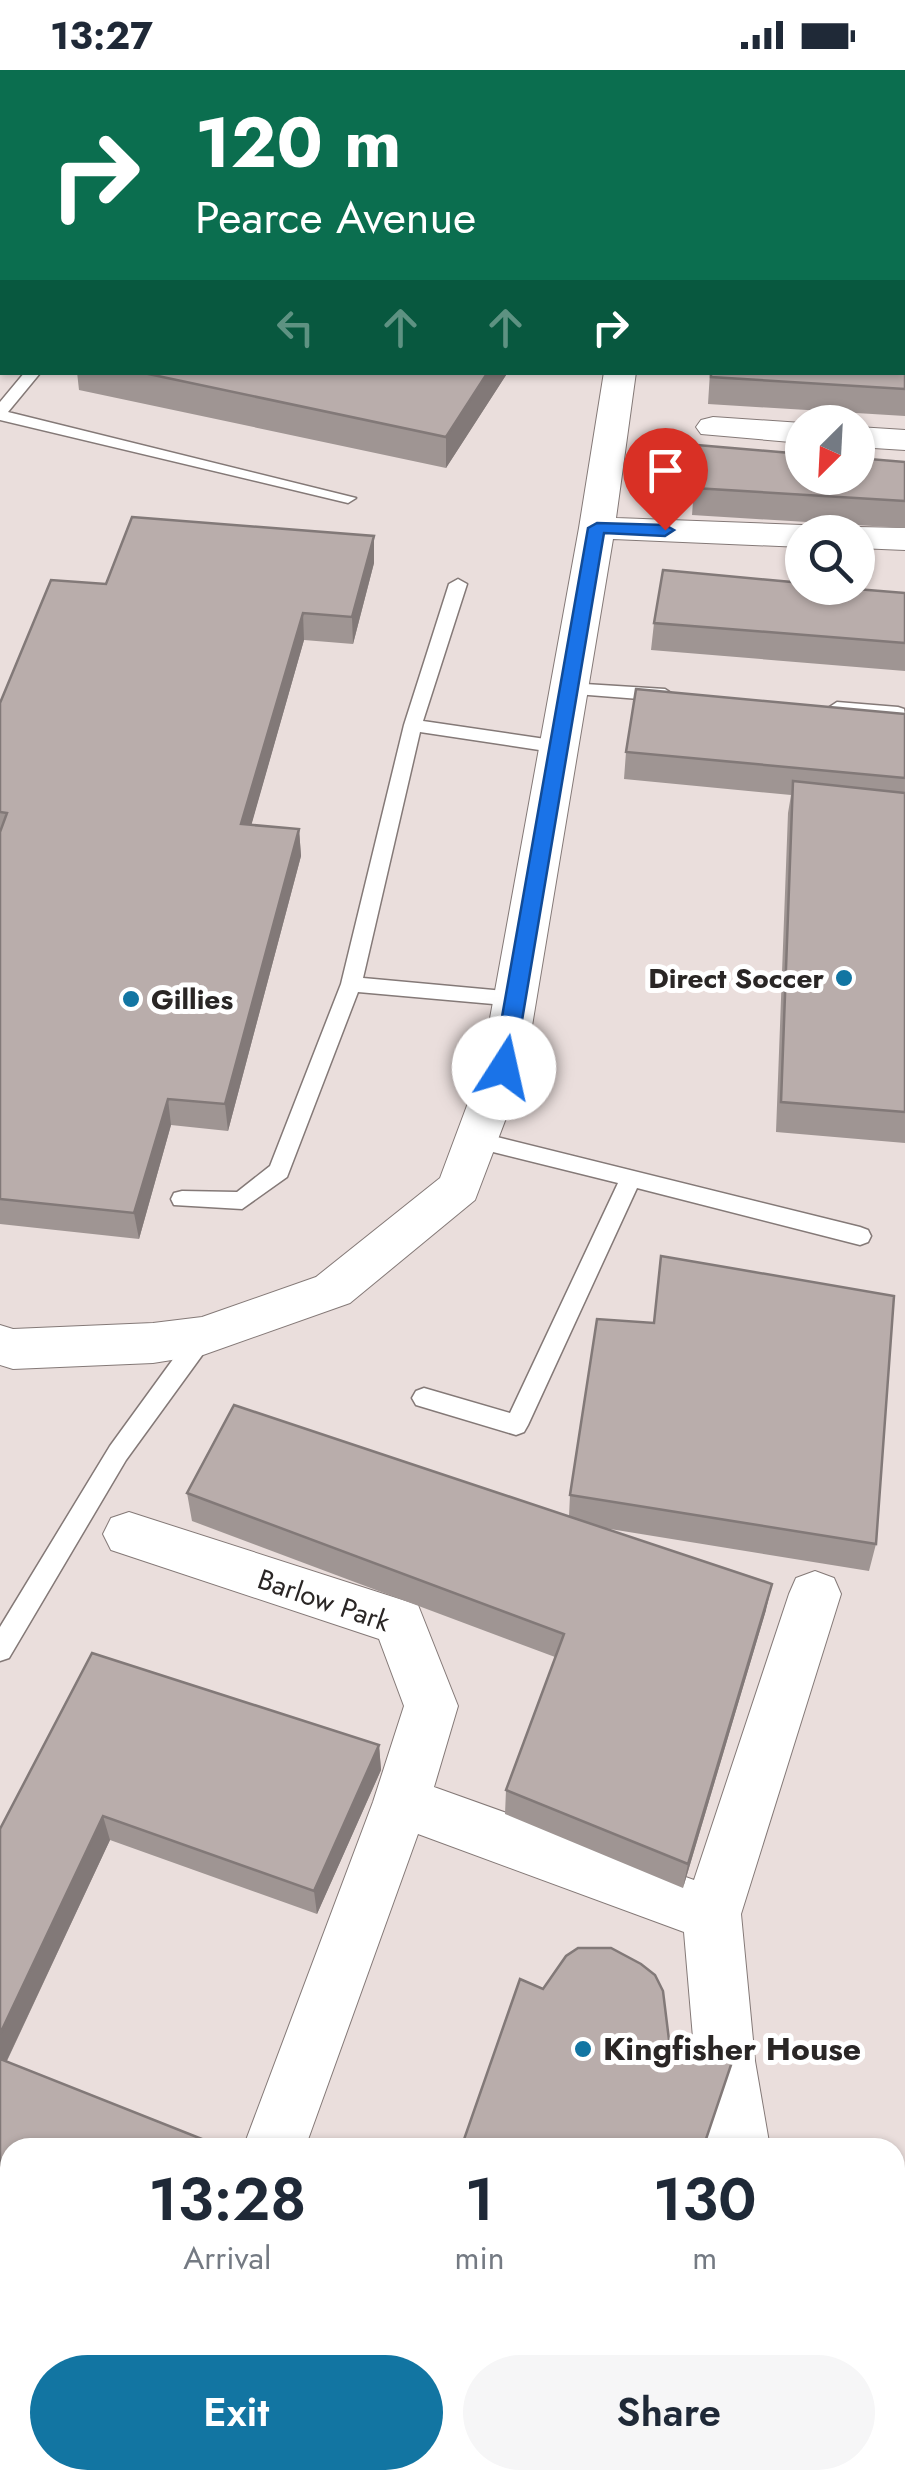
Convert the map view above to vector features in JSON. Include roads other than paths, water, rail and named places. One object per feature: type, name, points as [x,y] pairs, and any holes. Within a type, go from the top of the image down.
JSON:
[{"type":"street","points":[[0,1346],[14,1350],[152,1344],[203,1336],[333,1290],[459,1188],[504,1068],[620,375]]},
{"type":"street","points":[[712,427],[785,432]]},
{"type":"street","points":[[875,437],[905,440]]},
{"type":"street","points":[[597,528],[785,535]]},
{"type":"street","points":[[875,538],[905,539]]},
{"type":"street","name":"Barlow Park","points":[[128,1534],[400,1622],[430,1706],[401,1802],[278,2138]]},
{"type":"street","points":[[737,2138],[725,2062],[712,1914],[815,1594]]},
{"type":"street","points":[[401,1802],[712,1914]]},
{"type":"lane","points":[[32,375],[0,413],[348,498]]},
{"type":"lane","points":[[182,1199],[242,1201],[279,1172],[351,984],[413,725],[458,584]]},
{"type":"lane","points":[[569,689],[681,696]]},
{"type":"lane","points":[[820,707],[898,713]]},
{"type":"lane","points":[[413,725],[559,747]]},
{"type":"lane","points":[[351,984],[516,998]]},
{"type":"lane","points":[[477,1140],[860,1236]]},
{"type":"lane","points":[[424,1398],[516,1425],[631,1178]]},
{"type":"lane","points":[[0,1650],[118,1453],[203,1336]]},
{"type":"place","name":"Direct Soccer","points":[[844,978]]},
{"type":"place","name":"Gillies","points":[[131,999]]},
{"type":"place","name":"Kingfisher House","points":[[583,2049]]}]
